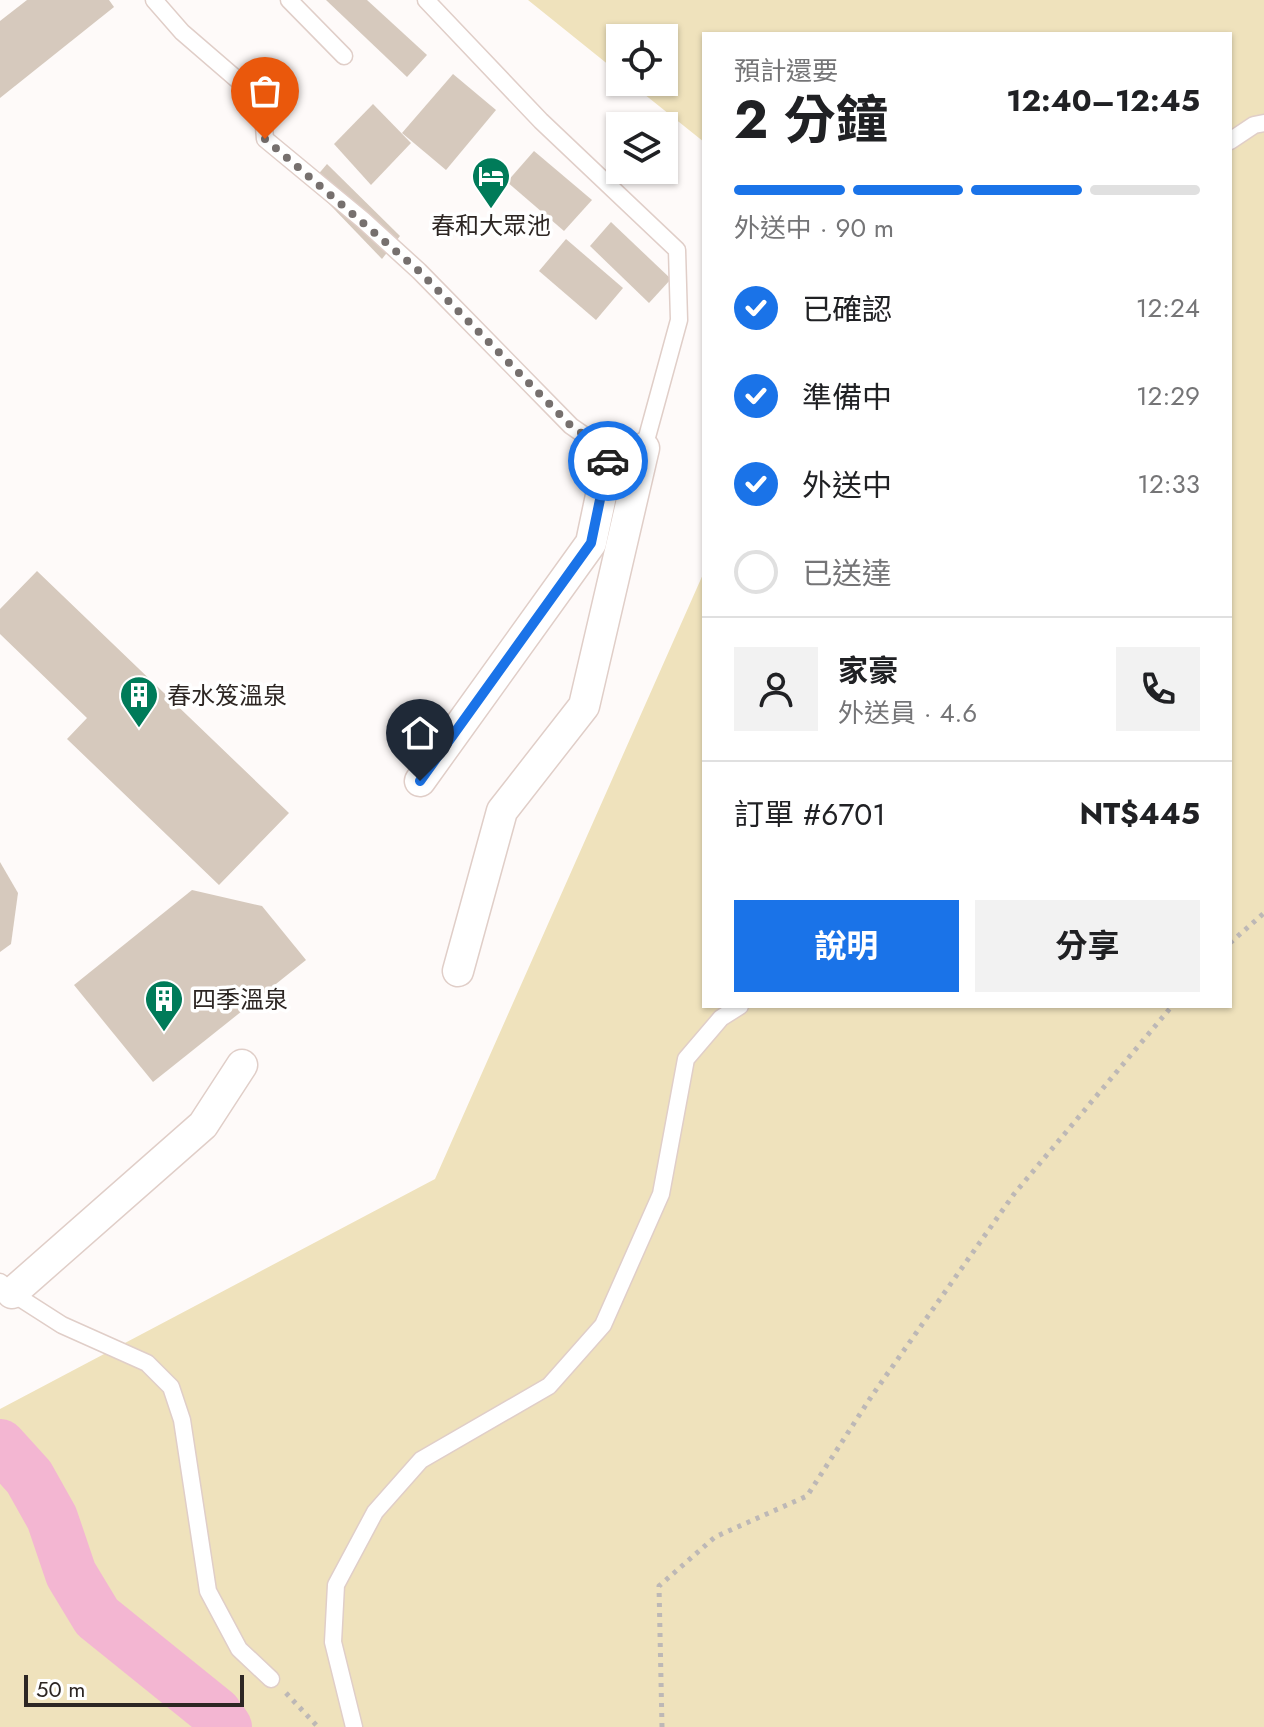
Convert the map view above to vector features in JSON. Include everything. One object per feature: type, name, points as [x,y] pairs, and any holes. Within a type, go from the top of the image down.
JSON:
[{"type":"street","points":[[458,971],[502,811],[584,706],[644,448]]},
{"type":"street","points":[[420,781],[591,543],[610,453]]},
{"type":"street","points":[[6,1288],[203,1125],[242,1065]]},
{"type":"lane","points":[[154,0],[182,32],[262,101],[265,139],[419,271],[571,426],[610,453],[644,448],[679,320],[677,250],[541,121],[426,0]]},
{"type":"lane","points":[[289,0],[344,56]]},
{"type":"lane","points":[[1232,140],[1254,125],[1264,123]]},
{"type":"lane","points":[[354,1727],[333,1642],[336,1585],[349,1560],[375,1512],[421,1460],[549,1386],[603,1325],[661,1194],[686,1059],[721,1018],[737,1008]]},
{"type":"lane","points":[[6,1288],[62,1325],[147,1363],[171,1387],[182,1420],[208,1591],[239,1649],[271,1679]]},
{"type":"path","points":[[1232,941],[1264,913]]},
{"type":"path","points":[[662,1727],[659,1586],[715,1537],[807,1496],[871,1397],[1014,1194],[1170,1008]]},
{"type":"path","points":[[271,1679],[318,1727]]},
{"type":"shaded area","points":[[528,0],[1264,0],[1264,1727],[0,1727],[0,1409],[435,1179],[702,577],[702,1008],[1232,1008],[1232,32],[702,32],[702,140],[678,121],[678,112],[666,112],[646,96],[678,96],[678,24],[606,24],[606,63]]},
{"type":"building","points":[[27,0],[109,0],[114,7],[0,98],[0,21]]},
{"type":"building","points":[[326,0],[367,0],[427,55],[407,77]]},
{"type":"building","points":[[453,74],[496,110],[446,170],[402,133]]},
{"type":"building","points":[[373,104],[411,143],[371,185],[334,144]]},
{"type":"building","points":[[534,151],[592,200],[564,231],[507,182]]},
{"type":"building","points":[[327,164],[400,236],[382,259],[310,184]]},
{"type":"building","points":[[611,222],[671,279],[649,303],[590,246]]},
{"type":"building","points":[[566,239],[623,288],[596,320],[539,271]]},
{"type":"building","name":"春水笈溫泉","points":[[37,571],[289,813],[219,885],[67,739],[87,718],[0,634],[0,609]]},
{"type":"building","points":[[0,862],[18,893],[11,944],[0,952]]},
{"type":"building","name":"四季溫泉","points":[[192,890],[262,906],[306,960],[153,1082],[74,985]]},
{"type":"waterway","points":[[0,1445],[29,1477],[52,1518],[71,1574],[97,1617],[216,1713],[226,1727]]},
{"type":"way so far","points":[[265,139],[419,271],[571,426],[610,453],[608,461]]},
{"type":"place","name":"春和大眾池","points":[[491,210]]},
{"type":"place","name":"春水笈溫泉","points":[[139,729]]},
{"type":"place","name":"四季溫泉","points":[[164,1033]]},
{"type":"route","points":[[420,781],[591,543],[608,461]]}]
